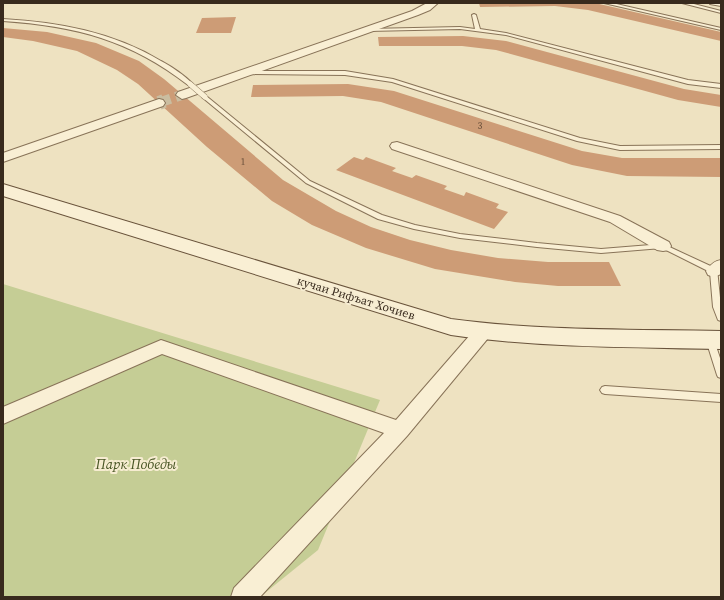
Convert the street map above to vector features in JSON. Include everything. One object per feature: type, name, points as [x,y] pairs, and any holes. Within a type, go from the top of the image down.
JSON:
[{"type":"main road","name":"кучаи Рифъат Хочиев","points":[[3,190],[451,326],[483,332],[534,336],[716,340]]},
{"type":"street","points":[[182,95],[427,8],[432,3]]},
{"type":"street","points":[[3,158],[159,103]]},
{"type":"street","points":[[397,146],[615,219],[663,246]]},
{"type":"street","points":[[243,597],[400,430],[483,332]]},
{"type":"street","points":[[3,416],[161,347],[400,430]]},
{"type":"lane","points":[[606,3],[721,29]]},
{"type":"lane","points":[[684,3],[721,12]]},
{"type":"lane","points":[[712,3],[721,5]]},
{"type":"lane","points":[[474,15],[478,30]]},
{"type":"lane","points":[[3,20],[58,26],[90,33],[123,44],[153,58],[190,84],[308,182],[380,217],[414,227],[460,236],[537,245],[601,251],[663,246],[718,268],[717,307],[721,318]]},
{"type":"lane","points":[[367,30],[460,28],[506,34],[688,82],[721,86]]},
{"type":"lane","points":[[243,73],[345,73],[393,81],[579,140],[620,148],[721,147]]},
{"type":"lane","points":[[716,340],[721,375]]},
{"type":"lane","points":[[605,390],[721,398]]},
{"type":"green space","name":"Парк Победы","points":[[3,284],[380,400],[318,550],[260,597],[3,597]]},
{"type":"building","points":[[479,3],[595,3],[721,32],[721,41],[588,10],[555,6],[480,7]]},
{"type":"building","points":[[236,17],[231,33],[196,33],[202,18]]},
{"type":"building","points":[[3,28],[47,32],[96,43],[139,61],[164,79],[283,180],[336,211],[371,227],[410,240],[451,250],[498,258],[548,262],[609,262],[621,286],[558,286],[515,282],[435,269],[366,248],[312,225],[272,201],[207,147],[138,84],[117,70],[77,51],[33,41],[3,37]]},
{"type":"building","points":[[463,36],[506,41],[684,89],[721,95],[721,107],[678,100],[496,50],[462,46],[379,46],[378,37]]},
{"type":"building","points":[[348,84],[394,91],[582,151],[622,158],[721,158],[721,177],[627,176],[572,165],[381,102],[343,96],[251,97],[253,85]]},
{"type":"building","points":[[354,157],[363,160],[366,157],[396,168],[392,171],[412,178],[416,175],[447,186],[444,189],[464,196],[466,192],[499,204],[496,208],[508,212],[494,229],[336,170]]},
{"type":"tunnel","points":[[164,101],[182,95]]},
{"type":"tunnel","points":[[159,103],[164,101]]}]
